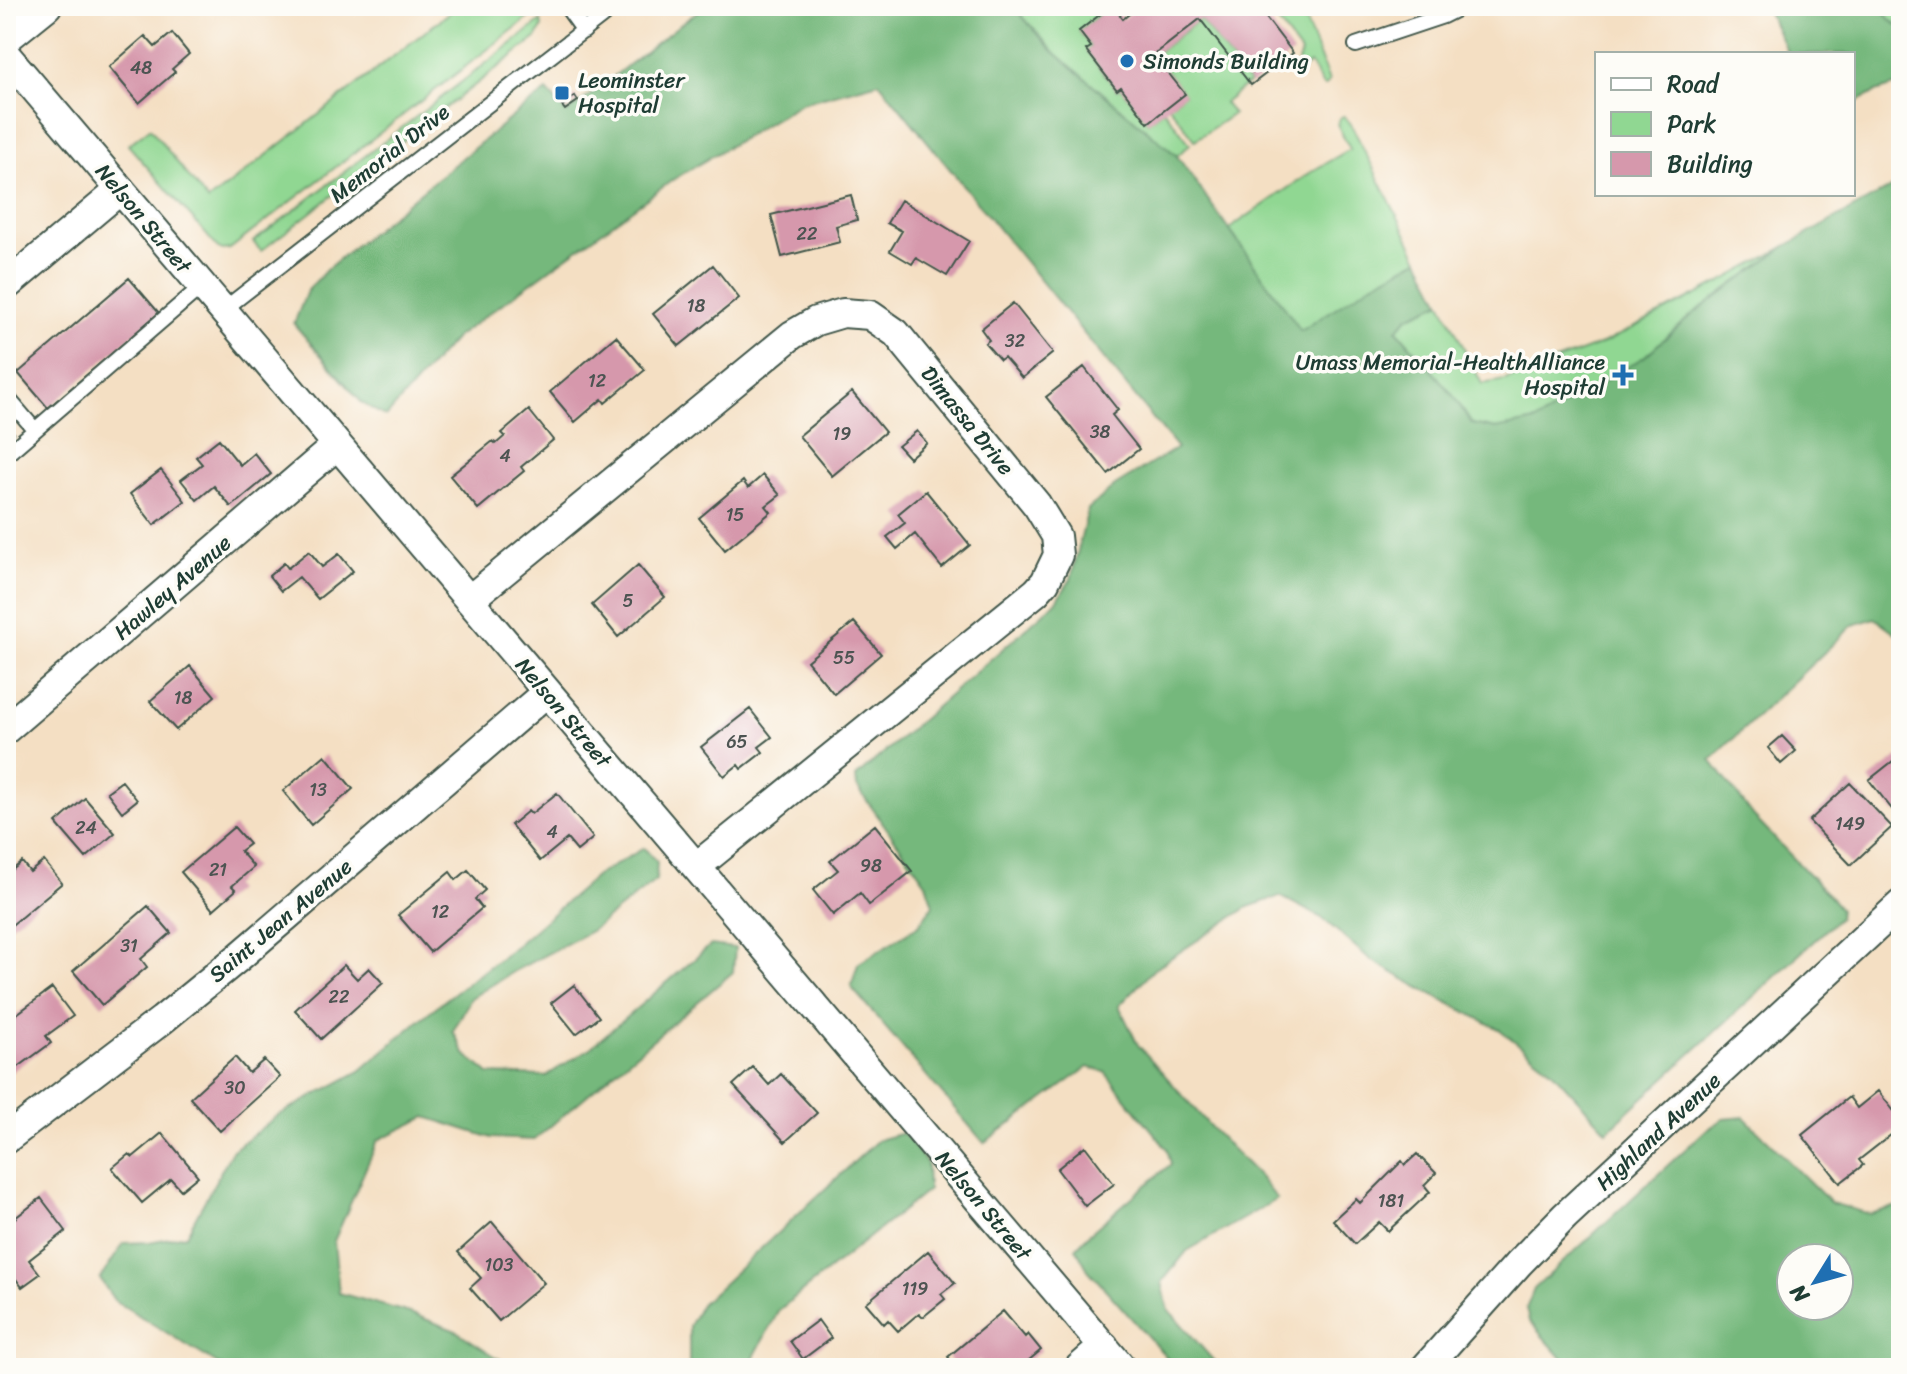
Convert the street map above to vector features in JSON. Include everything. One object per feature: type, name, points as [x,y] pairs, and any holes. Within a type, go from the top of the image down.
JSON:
[{"type":"street","points":[[6,39],[47,6]]},
{"type":"street","name":"Nelson Street","points":[[6,55],[1122,1368]]},
{"type":"street","points":[[6,286],[120,190]]},
{"type":"street","name":"Dimassa Drive","points":[[469,600],[792,335],[816,321],[843,313],[870,315],[896,333],[1037,505],[1056,536],[1058,555],[1045,582],[1036,592],[696,867]]},
{"type":"street","name":"Hawley Avenue","points":[[6,729],[337,445]]},
{"type":"street","name":"Saint Jean Avenue","points":[[6,1139],[239,957],[547,692]]},
{"type":"street","name":"Highland Avenue","points":[[1425,1368],[1565,1216],[1901,904]]},
{"type":"street","points":[[1079,1368],[1104,1346]]},
{"type":"lane","points":[[566,6],[584,31]]},
{"type":"lane","name":"Memorial Drive","points":[[223,310],[615,6]]},
{"type":"lane","points":[[1356,45],[1443,16],[1463,6]]},
{"type":"lane","points":[[6,455],[202,286]]},
{"type":"lane","points":[[6,396],[35,430]]},
{"type":"green space","points":[[458,6],[534,6],[536,12],[230,249],[218,248],[128,145],[150,128],[208,201]]},
{"type":"green space","points":[[706,6],[1013,6],[1053,51],[1177,156],[1301,331],[1370,285],[1419,259],[1441,302],[1408,317],[1397,330],[1452,394],[1472,424],[1496,429],[1536,421],[1644,357],[1694,313],[1786,246],[1901,182],[1901,637],[1875,618],[1853,625],[1711,760],[1754,817],[1840,909],[1839,918],[1607,1131],[1549,1068],[1499,1029],[1371,960],[1322,918],[1280,896],[1248,907],[1154,969],[1119,1006],[1138,1045],[1277,1199],[1187,1251],[1162,1282],[1168,1309],[1220,1368],[1176,1368],[1088,1270],[1076,1248],[1171,1164],[1167,1149],[1105,1072],[1088,1067],[984,1143],[851,987],[858,964],[919,925],[933,905],[926,883],[857,787],[856,777],[1056,602],[1071,579],[1088,509],[1115,486],[1177,448],[879,82],[801,103],[674,179],[455,338],[386,417],[362,403],[294,324],[307,291],[327,269],[518,112],[547,91],[567,113]]},
{"type":"green space","points":[[1013,6],[1111,6],[1079,31],[1091,47],[1087,51],[1117,90],[1121,87],[1148,122],[1164,110],[1190,144],[1177,156],[1053,51]]},
{"type":"green space","points":[[1266,6],[1300,6],[1329,81],[1326,86],[1323,86],[1310,64],[1303,69],[1298,62],[1301,53]]},
{"type":"green space","points":[[1765,6],[1880,6],[1890,20],[1901,28],[1901,84],[1855,103],[1855,52],[1787,52]]},
{"type":"green space","points":[[1880,6],[1901,6],[1901,28],[1890,20]]},
{"type":"green space","points":[[1200,19],[1249,83],[1224,103],[1233,114],[1195,140],[1169,106],[1184,94],[1154,55]]},
{"type":"green space","points":[[541,21],[542,27],[537,37],[261,251],[253,242]]},
{"type":"green space","points":[[1344,116],[1351,124],[1419,259],[1374,283],[1301,331],[1229,229],[1350,149],[1337,124]]},
{"type":"green space","points":[[1786,246],[1694,313],[1644,357],[1536,421],[1496,429],[1472,424],[1452,394],[1397,330],[1408,317],[1441,302],[1482,384],[1505,380],[1604,343]]},
{"type":"green space","points":[[644,848],[657,862],[656,880],[591,931],[516,970],[471,998],[453,1031],[465,1054],[489,1074],[546,1076],[589,1049],[711,945],[735,948],[733,972],[534,1140],[492,1138],[426,1117],[378,1140],[334,1241],[339,1293],[410,1313],[456,1331],[501,1360],[502,1368],[224,1368],[114,1300],[100,1279],[124,1243],[186,1235],[232,1151],[277,1116],[360,1071],[428,1013],[512,949],[596,876]]},
{"type":"green space","points":[[1744,1117],[1831,1203],[1870,1214],[1901,1205],[1901,1368],[1571,1368],[1529,1321],[1526,1309],[1534,1289],[1706,1130],[1724,1119]]},
{"type":"green space","points":[[903,1133],[927,1163],[928,1190],[779,1310],[748,1368],[689,1368],[689,1326],[701,1304],[878,1140]]},
{"type":"building","name":"Simonds Building","points":[[1111,6],[1123,19],[1139,6],[1257,6],[1293,53],[1251,85],[1200,19],[1154,55],[1185,94],[1148,123],[1121,87],[1117,90],[1086,50],[1091,47],[1079,31]]},
{"type":"building","points":[[172,33],[189,54],[172,69],[175,72],[139,103],[109,67],[145,36],[155,47]]},
{"type":"building","points":[[575,96],[578,101],[565,110],[562,106]]},
{"type":"building","points":[[851,195],[857,220],[836,226],[840,242],[782,257],[771,215]]},
{"type":"building","points":[[901,200],[969,241],[947,276],[916,258],[912,264],[890,251],[902,231],[887,223]]},
{"type":"building","points":[[713,265],[739,298],[679,346],[653,314]]},
{"type":"building","points":[[129,278],[159,313],[48,408],[18,373]]},
{"type":"building","points":[[1013,303],[1053,353],[1022,378],[1004,357],[1000,360],[985,343],[989,340],[981,329]]},
{"type":"building","points":[[616,336],[645,370],[605,403],[602,399],[575,422],[550,392]]},
{"type":"building","points":[[1084,367],[1118,410],[1112,415],[1139,449],[1108,474],[1046,397]]},
{"type":"building","points":[[852,392],[885,432],[832,476],[799,436]]},
{"type":"building","points":[[529,410],[553,440],[521,467],[524,471],[478,509],[450,476],[493,441],[496,444],[505,436],[502,433]]},
{"type":"building","points":[[6,423],[14,433],[6,440]]},
{"type":"building","points":[[917,431],[927,443],[909,458],[898,446]]},
{"type":"building","points":[[219,439],[240,465],[254,453],[271,474],[231,507],[214,486],[197,500],[181,480],[202,464],[196,457]]},
{"type":"building","points":[[161,470],[185,501],[154,525],[130,494]]},
{"type":"building","points":[[763,475],[780,495],[766,506],[771,512],[725,550],[699,518],[743,481],[748,488]]},
{"type":"building","points":[[926,491],[970,545],[942,568],[915,534],[897,549],[887,537],[905,523],[898,514]]},
{"type":"building","points":[[309,551],[322,567],[339,554],[353,571],[318,599],[299,577],[281,591],[269,576],[284,563],[288,568]]},
{"type":"building","points":[[638,565],[665,597],[618,637],[592,605]]},
{"type":"building","points":[[854,622],[881,654],[834,694],[807,661]]},
{"type":"building","points":[[190,666],[215,696],[176,730],[150,701]]},
{"type":"building","points":[[750,709],[772,737],[759,747],[763,752],[741,769],[738,765],[724,776],[701,747]]},
{"type":"building","points":[[1782,736],[1796,751],[1781,764],[1768,748]]},
{"type":"building","points":[[325,755],[353,789],[311,825],[283,791]]},
{"type":"building","points":[[1898,757],[1901,761],[1901,808],[1895,813],[1869,780]]},
{"type":"building","points":[[122,781],[137,800],[122,812],[107,792]]},
{"type":"building","points":[[1850,783],[1892,827],[1851,865],[1809,821]]},
{"type":"building","points":[[557,793],[593,838],[577,851],[567,839],[540,861],[511,825]]},
{"type":"building","points":[[85,798],[115,833],[86,858],[56,823]]},
{"type":"building","points":[[875,825],[912,871],[869,905],[860,893],[833,915],[813,890],[838,870],[830,861]]},
{"type":"building","points":[[234,827],[249,844],[240,851],[254,867],[232,886],[236,890],[213,910],[181,872]]},
{"type":"building","points":[[44,861],[62,883],[7,929],[6,875],[22,862],[30,872]]},
{"type":"building","points":[[468,870],[485,890],[475,899],[482,908],[430,952],[398,915],[450,872],[456,880]]},
{"type":"building","points":[[148,906],[171,933],[141,959],[147,967],[102,1005],[73,971]]},
{"type":"building","points":[[344,965],[357,979],[369,968],[383,983],[321,1039],[295,1010]]},
{"type":"building","points":[[574,985],[599,1017],[576,1034],[551,1003]]},
{"type":"building","points":[[52,988],[73,1016],[46,1036],[51,1043],[6,1076],[6,1022]]},
{"type":"building","points":[[235,1057],[249,1073],[264,1060],[280,1077],[220,1131],[190,1098]]},
{"type":"building","points":[[753,1067],[769,1085],[781,1074],[817,1113],[785,1142],[733,1085]]},
{"type":"building","points":[[1878,1091],[1901,1120],[1901,1127],[1859,1160],[1863,1165],[1840,1183],[1802,1135],[1849,1097],[1857,1108]]},
{"type":"building","points":[[162,1133],[198,1176],[181,1190],[171,1179],[142,1203],[112,1168],[129,1154],[133,1157]]},
{"type":"building","points":[[1085,1146],[1114,1184],[1085,1206],[1057,1169]]},
{"type":"building","points":[[1417,1154],[1436,1173],[1424,1185],[1430,1192],[1388,1231],[1379,1222],[1355,1244],[1333,1220],[1356,1199],[1360,1203],[1402,1161],[1405,1165]]},
{"type":"building","points":[[41,1198],[66,1231],[29,1260],[40,1274],[22,1287],[10,1271],[6,1274],[6,1225]]},
{"type":"building","points":[[492,1222],[544,1283],[499,1321],[470,1288],[481,1278],[458,1252]]},
{"type":"building","points":[[928,1251],[955,1283],[941,1294],[945,1299],[923,1317],[919,1313],[898,1331],[888,1320],[884,1324],[866,1303]]},
{"type":"building","points":[[1003,1311],[1041,1350],[1023,1368],[986,1368],[979,1360],[970,1368],[957,1368],[948,1357]]},
{"type":"building","points":[[818,1320],[831,1338],[803,1359],[790,1341]]},
{"type":"place","name":"Simonds Building","points":[[1127,61]]},
{"type":"place","name":"Leominster Hospital","points":[[562,93]]},
{"type":"place","name":"Umass Memorial-HealthAlliance Hospital","points":[[1623,375]]}]
